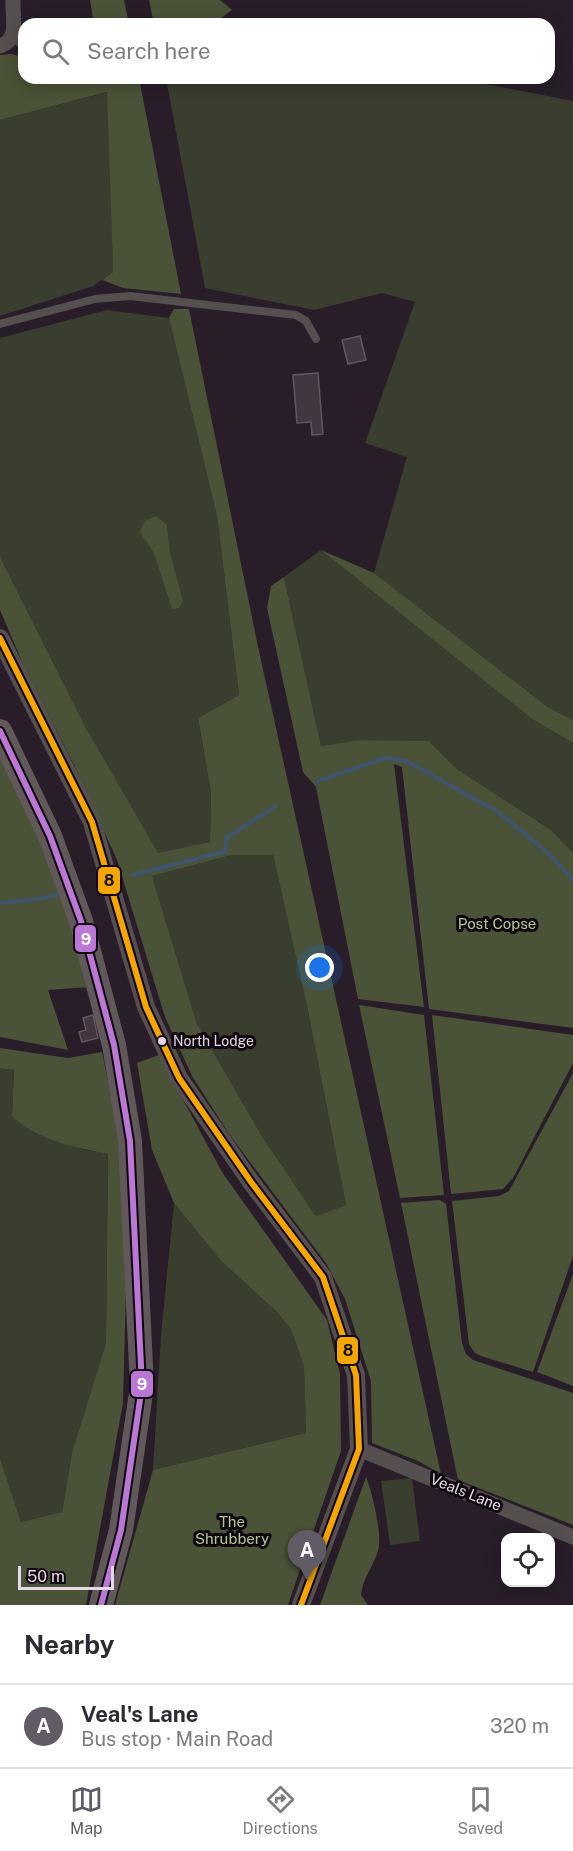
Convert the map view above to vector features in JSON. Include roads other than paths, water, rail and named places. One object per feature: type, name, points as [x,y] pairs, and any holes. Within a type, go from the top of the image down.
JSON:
[{"type":"main road","points":[[0,731],[50,836],[81,921],[114,1045],[130,1141],[142,1386],[120,1530],[101,1605]]},
{"type":"street","points":[[12,43],[13,0]]},
{"type":"street","points":[[0,638],[92,822],[146,1007],[180,1078],[252,1182],[323,1277],[356,1375],[359,1449],[301,1605]]},
{"type":"street","name":"Veals Lane","points":[[359,1449],[573,1537]]},
{"type":"lane","points":[[0,324],[95,299],[130,296],[296,315],[306,321],[316,339]]},
{"type":"waterway","points":[[318,781],[385,758],[406,761],[497,811],[547,852],[573,879]]},
{"type":"waterway","points":[[133,875],[226,851],[226,838],[276,806]]},
{"type":"waterway","points":[[0,903],[39,899],[59,894]]},
{"type":"place","name":"North Lodge","points":[[162,1041]]},
{"type":"place","name":"Veal's Lane","points":[[307,1580]]},
{"type":"park label","name":"Post Copse","points":[[497,923]]},
{"type":"park label","name":"The Shrubbery","points":[[232,1530]]}]
